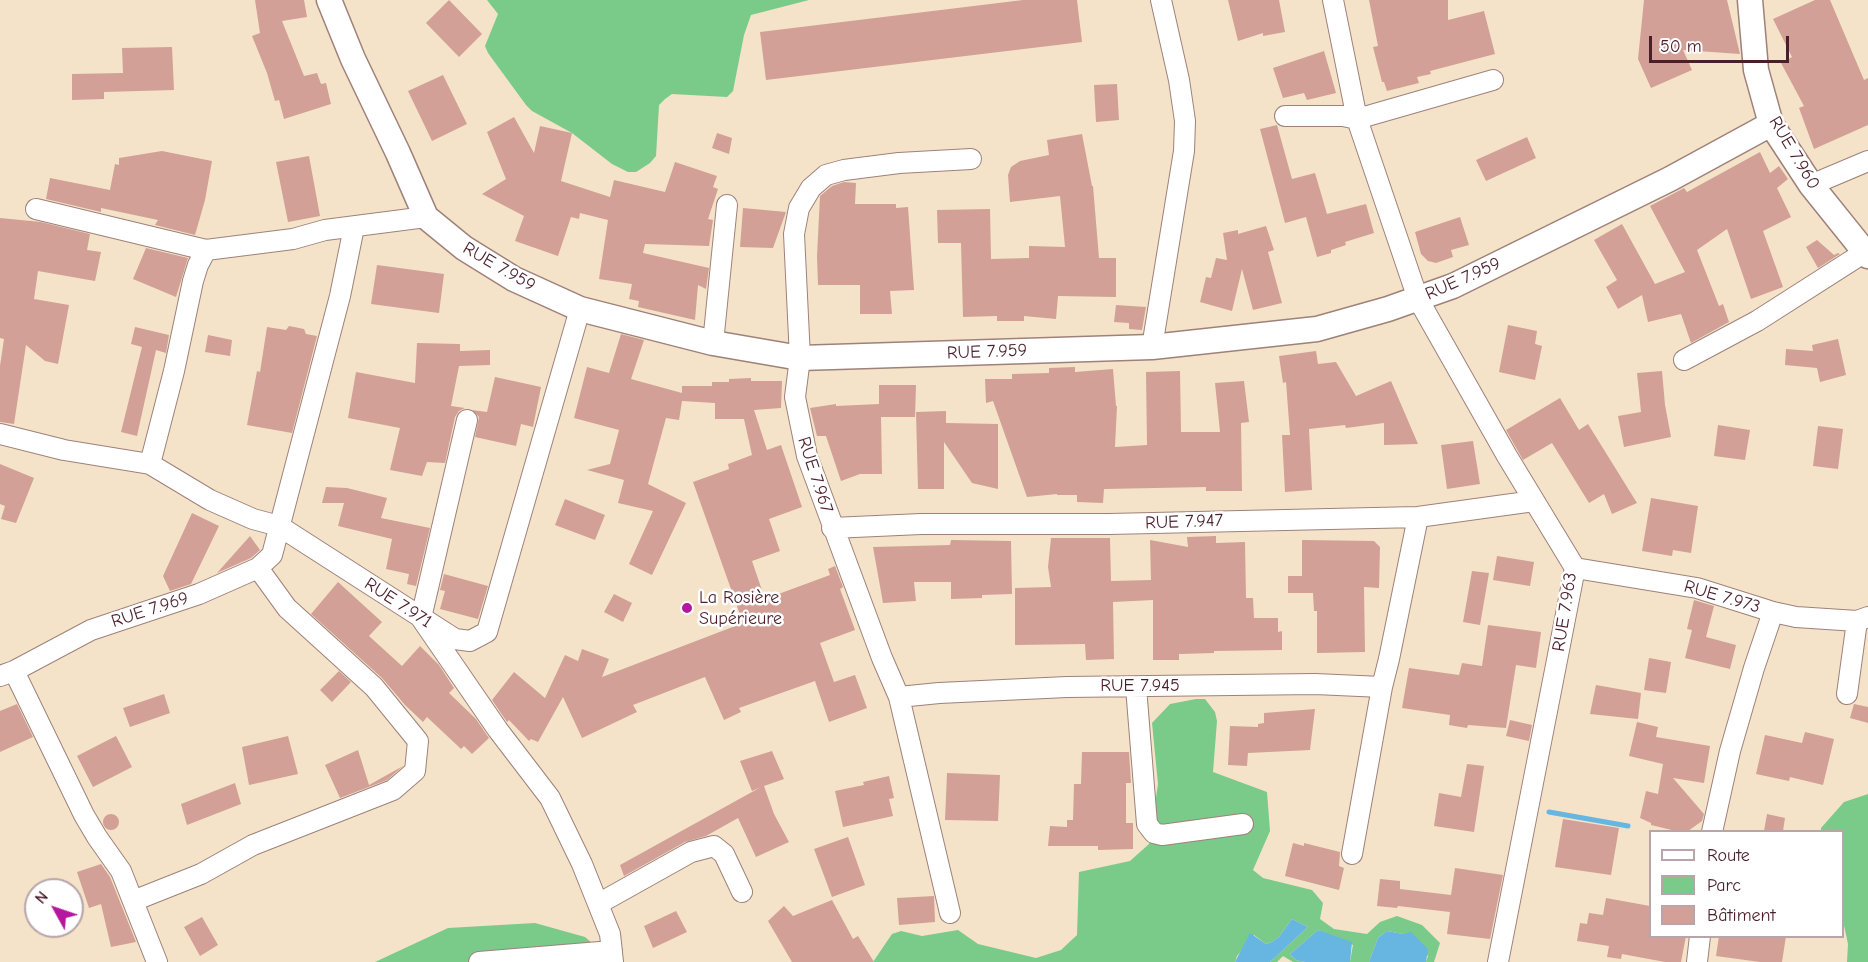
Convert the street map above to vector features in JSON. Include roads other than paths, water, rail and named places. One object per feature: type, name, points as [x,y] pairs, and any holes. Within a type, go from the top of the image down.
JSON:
[{"type":"street","name":"RUE 7.959","points":[[329,0],[353,59],[426,217],[464,248],[514,279],[580,309],[713,343],[800,358],[1152,347],[1317,329],[1418,299],[1453,286],[1670,179],[1772,124]]},
{"type":"street","points":[[1152,347],[1182,171],[1185,121],[1161,0]]},
{"type":"street","name":"RUE 7.963","points":[[1333,0],[1357,119],[1418,299],[1575,568],[1498,962]]},
{"type":"street","name":"RUE 7.960","points":[[1750,0],[1756,70],[1772,124],[1811,185],[1866,254]]},
{"type":"street","points":[[1285,116],[1343,116],[1357,119],[1493,80]]},
{"type":"street","name":"RUE 7.967","points":[[950,913],[899,698],[832,528],[807,456],[802,434],[795,397],[800,358],[795,220],[811,188],[826,176],[844,170],[899,163],[971,159]]},
{"type":"street","points":[[1811,185],[1868,161]]},
{"type":"street","points":[[713,343],[727,205]]},
{"type":"street","points":[[36,208],[206,250],[293,239],[325,230],[426,217]]},
{"type":"street","points":[[133,901],[201,874],[253,845],[393,790],[415,771],[418,741],[374,687],[287,608],[258,568],[272,555],[340,296],[354,227]]},
{"type":"street","points":[[150,464],[174,371],[193,281],[206,250]]},
{"type":"street","points":[[1684,360],[1757,321],[1866,254]]},
{"type":"street","name":"RUE 7.971","points":[[0,434],[64,450],[150,464],[210,500],[254,519],[279,526],[455,639],[470,641],[486,632],[580,309]]},
{"type":"street","points":[[467,420],[421,618],[498,730],[550,798],[582,864],[610,934],[612,956],[479,962]]},
{"type":"street","name":"RUE 7.947","points":[[832,528],[921,524],[1109,524],[1418,517],[1534,501]]},
{"type":"street","points":[[1352,854],[1382,687],[1418,517]]},
{"type":"street","name":"RUE 7.969","points":[[7,674],[91,630],[200,594],[258,568]]},
{"type":"street","name":"RUE 7.973","points":[[1575,568],[1697,588],[1773,612],[1796,616],[1863,619]]},
{"type":"street","points":[[1712,830],[1730,751],[1773,612]]},
{"type":"street","points":[[1847,694],[1863,619]]},
{"type":"street","points":[[7,674],[84,815],[121,871],[157,962]]},
{"type":"street","name":"RUE 7.945","points":[[899,698],[939,693],[1044,688],[1315,684],[1382,687]]},
{"type":"street","points":[[1136,687],[1147,824],[1154,833],[1162,835],[1243,824]]},
{"type":"street","points":[[598,904],[691,852],[714,846],[724,854],[742,892]]},
{"type":"street","points":[[1697,962],[1700,938]]},
{"type":"water","points":[[1292,919],[1308,927],[1270,962],[1235,962],[1250,933],[1266,944],[1272,942],[1279,937]]},
{"type":"water","points":[[1318,930],[1352,942],[1350,962],[1305,962],[1296,960],[1290,954]]},
{"type":"water","points":[[1387,931],[1403,934],[1411,932],[1428,949],[1426,962],[1369,962],[1378,938]]},
{"type":"waterway","points":[[1549,812],[1628,826]]},
{"type":"place","name":"La Rosière Supérieure","points":[[687,608]]}]
